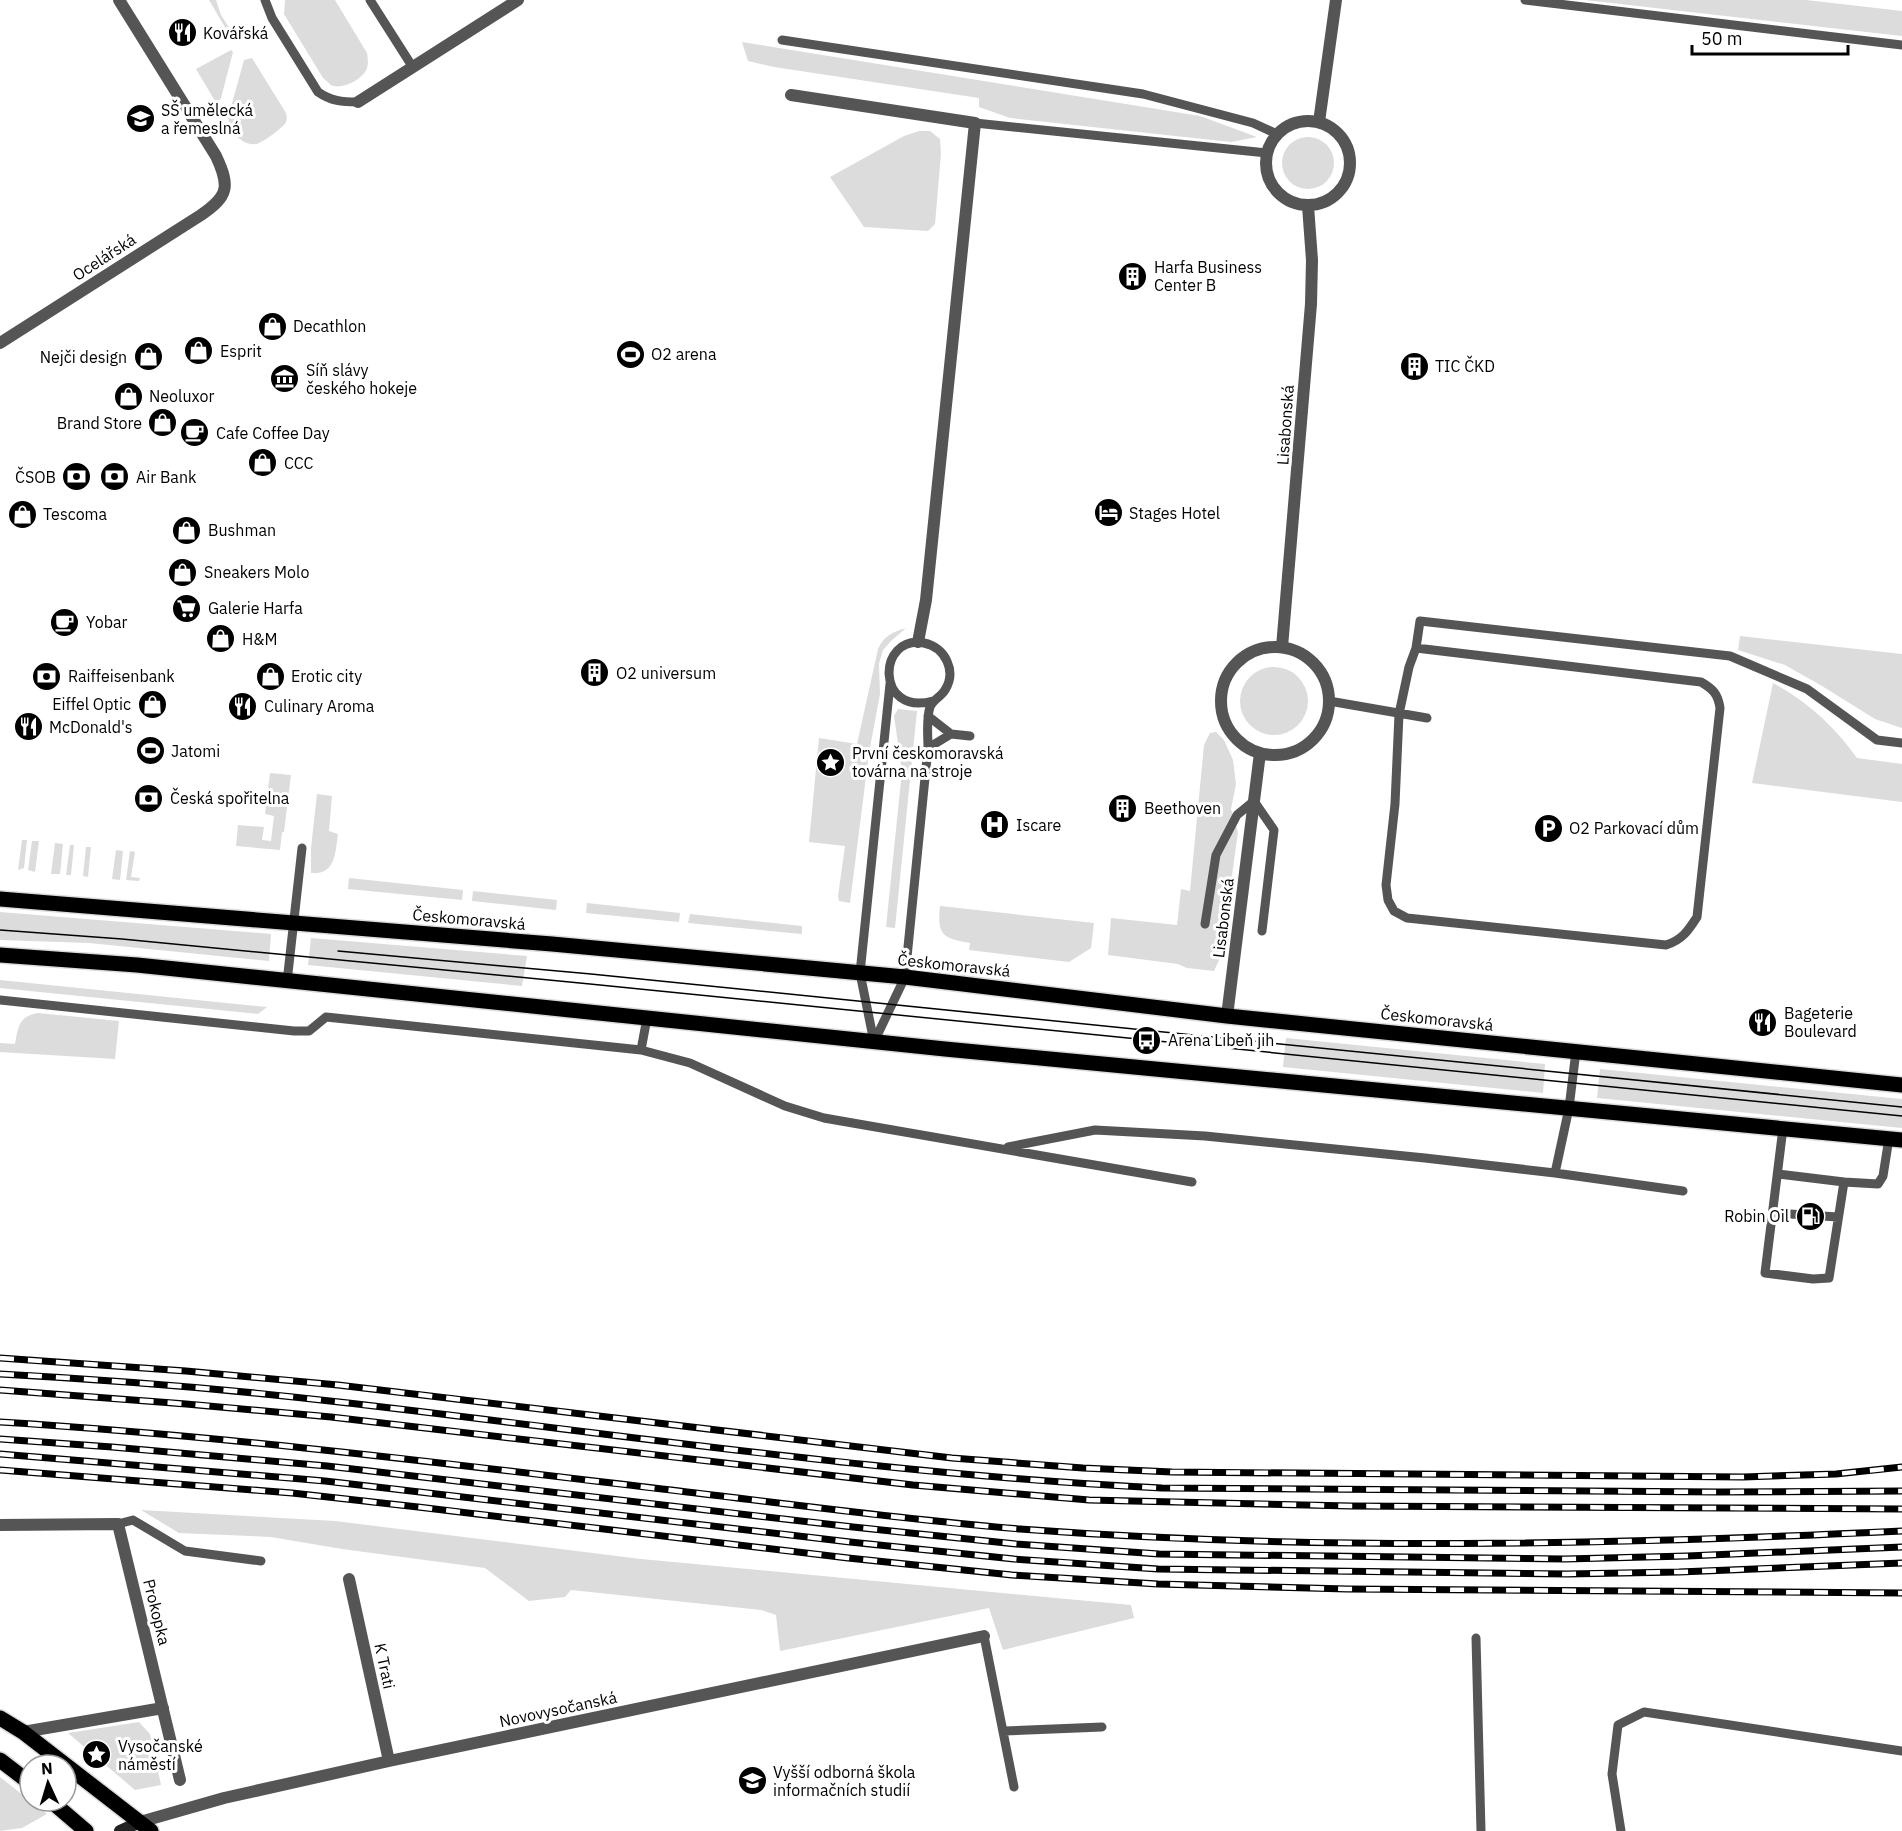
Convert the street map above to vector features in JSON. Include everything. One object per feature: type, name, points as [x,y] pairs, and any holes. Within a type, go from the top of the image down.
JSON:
[{"type":"main road","name":"Českomoravská","points":[[0,899],[552,944],[905,977],[1227,1016],[1902,1084]]},
{"type":"main road","points":[[0,955],[137,966],[874,1042],[1895,1139]]},
{"type":"main road","points":[[0,1718],[23,1732],[145,1827]]},
{"type":"main road","points":[[0,1760],[18,1774]]},
{"type":"main road","points":[[65,1813],[86,1831]]},
{"type":"main road","points":[[120,1831],[145,1827]]},
{"type":"street","name":"Ocelářská","points":[[0,343],[201,215],[223,196],[225,180],[216,156],[118,0]]},
{"type":"street","points":[[358,102],[518,0]]},
{"type":"street","points":[[1319,122],[1336,0]]},
{"type":"street","points":[[791,95],[975,123],[926,600],[918,642]]},
{"type":"street","points":[[1308,120],[1319,122],[1340,134],[1347,144],[1351,156],[1351,169],[1341,191],[1326,201],[1308,206],[1284,198],[1275,189],[1268,178],[1267,153],[1277,134],[1286,127],[1308,120]]},
{"type":"street","name":"Lisabonská","points":[[1282,647],[1311,304],[1312,260],[1308,206]]},
{"type":"street","points":[[1282,647],[1310,660],[1320,672],[1327,686],[1329,701],[1326,717],[1319,732],[1307,744],[1293,752],[1277,755],[1260,753],[1246,747],[1234,737],[1221,709],[1221,694],[1226,677],[1236,663],[1249,653],[1266,648],[1282,647]]},
{"type":"street","name":"Lisabonská","points":[[1227,1016],[1260,753]]},
{"type":"street","points":[[0,1525],[118,1524]]},
{"type":"street","name":"Prokopka","points":[[118,1524],[163,1708]]},
{"type":"street","name":"K Trati","points":[[349,1579],[389,1761]]},
{"type":"street","name":"Novovysočanská","points":[[145,1827],[224,1798],[984,1636]]},
{"type":"street","points":[[23,1732],[163,1708],[180,1780]]},
{"type":"lane","points":[[265,0],[272,18],[318,92],[328,99],[358,102]]},
{"type":"lane","points":[[370,0],[412,66]]},
{"type":"lane","points":[[1525,0],[1902,45]]},
{"type":"lane","points":[[782,40],[1143,94],[1253,123],[1277,134]]},
{"type":"lane","points":[[975,123],[1267,153]]},
{"type":"lane","points":[[1416,648],[1701,682],[1712,688],[1718,696],[1720,708],[1697,917],[1678,941],[1666,945],[1407,918],[1394,911],[1388,900],[1386,885],[1395,804],[1399,714],[1409,667],[1416,648],[1420,621],[1730,656],[1807,689],[1877,740],[1902,743]]},
{"type":"lane","points":[[874,1042],[860,973],[890,684],[889,668],[896,653],[902,647],[918,642],[926,643],[941,651],[949,666],[949,682],[945,690],[933,701],[923,704],[903,700],[890,684]]},
{"type":"lane","points":[[874,1042],[905,977],[928,748],[928,716],[933,701]]},
{"type":"lane","points":[[1329,701],[1427,718]]},
{"type":"lane","points":[[928,716],[951,734],[970,736]]},
{"type":"lane","points":[[928,748],[951,734]]},
{"type":"lane","points":[[1205,924],[1216,855],[1237,815],[1254,801],[1274,830],[1262,931]]},
{"type":"lane","points":[[287,982],[302,848]]},
{"type":"lane","points":[[0,1000],[301,1031],[309,1031],[326,1017],[641,1050],[690,1063],[785,1106],[824,1118],[1192,1182]]},
{"type":"lane","points":[[641,1050],[646,1018]]},
{"type":"lane","points":[[1555,1173],[1569,1108],[1576,1051]]},
{"type":"lane","points":[[1784,1128],[1765,1274],[1813,1280],[1829,1278],[1844,1182]]},
{"type":"lane","points":[[1003,1148],[1095,1130],[1204,1136],[1425,1158],[1683,1191]]},
{"type":"lane","points":[[1778,1174],[1878,1184],[1883,1176],[1895,1139]]},
{"type":"lane","points":[[1773,1213],[1838,1217]]},
{"type":"lane","points":[[118,1524],[132,1520],[185,1551],[261,1561]]},
{"type":"lane","points":[[984,1636],[1014,1787]]},
{"type":"lane","points":[[1476,1638],[1481,1831]]},
{"type":"lane","points":[[1621,1831],[1612,1774],[1618,1725],[1644,1712],[1902,1751]]},
{"type":"lane","points":[[1004,1731],[1102,1727]]},
{"type":"shaded area","points":[[209,0],[216,0],[221,15],[232,32],[229,34]]},
{"type":"shaded area","points":[[285,0],[335,0],[367,53],[368,65],[362,75],[350,84],[340,86],[331,85],[323,78],[284,14]]},
{"type":"shaded area","points":[[1585,0],[1806,0],[1902,11],[1902,36]]},
{"type":"shaded area","points":[[742,42],[1200,116],[1257,137],[1231,142],[1010,118],[979,107],[979,98],[774,67],[748,61]]},
{"type":"shaded area","points":[[231,50],[233,52],[218,102],[215,101],[196,69]]},
{"type":"shaded area","points":[[252,58],[287,116],[281,128],[256,144],[241,140],[231,127],[228,118],[244,60]]},
{"type":"shaded area","points":[[919,131],[930,131],[940,139],[941,154],[935,224],[928,231],[864,227],[830,177],[904,136]]},
{"type":"shaded area","points":[[1308,137],[1322,141],[1330,149],[1334,163],[1330,177],[1322,185],[1308,189],[1294,185],[1286,177],[1282,163],[1286,149],[1294,141]]},
{"type":"shaded area","points":[[906,628],[883,650],[879,664],[880,694],[869,753],[850,903],[839,901],[845,846],[809,842],[819,738],[857,744],[878,649],[889,635]]},
{"type":"shaded area","points":[[1740,636],[1902,654],[1902,728],[1875,719],[1785,665],[1738,650]]},
{"type":"shaded area","points":[[1274,667],[1287,669],[1298,677],[1306,688],[1308,701],[1306,714],[1298,725],[1287,733],[1274,735],[1261,733],[1250,725],[1242,714],[1240,701],[1242,688],[1250,677],[1261,669]]},
{"type":"shaded area","points":[[1773,683],[1820,716],[1857,758],[1902,764],[1902,802],[1752,783]]},
{"type":"shaded area","points":[[898,709],[917,711],[895,928],[886,927],[902,771],[894,716]]},
{"type":"shaded area","points":[[1216,732],[1224,740],[1233,760],[1236,784],[1231,809],[1238,832],[1221,956],[1214,971],[1108,955],[1111,918],[1177,925],[1181,889],[1190,891],[1204,745],[1210,733]]},
{"type":"shaded area","points":[[270,773],[291,775],[280,850],[236,846],[238,825],[264,827],[262,840],[271,841],[274,816],[265,814]]},
{"type":"shaded area","points":[[317,794],[332,796],[329,831],[338,834],[335,855],[330,867],[319,873],[311,873],[311,848]]},
{"type":"shaded area","points":[[22,840],[27,840],[24,868],[18,870]]},
{"type":"shaded area","points":[[32,841],[39,841],[35,872],[28,870]]},
{"type":"shaded area","points":[[55,843],[63,844],[60,874],[51,874]]},
{"type":"shaded area","points":[[70,845],[74,845],[71,875],[66,875]]},
{"type":"shaded area","points":[[86,847],[91,847],[88,877],[83,876]]},
{"type":"shaded area","points":[[116,850],[123,851],[120,880],[112,879]]},
{"type":"shaded area","points":[[130,851],[135,852],[131,877],[140,878],[139,881],[126,880]]},
{"type":"shaded area","points":[[349,878],[463,890],[462,900],[348,889]]},
{"type":"shaded area","points":[[473,891],[557,900],[556,910],[472,901]]},
{"type":"shaded area","points":[[587,903],[680,913],[679,922],[586,913]]},
{"type":"shaded area","points":[[940,906],[1094,923],[1091,948],[1069,962],[969,950],[970,943],[947,937],[943,933],[939,923]]},
{"type":"shaded area","points":[[0,912],[271,934],[269,961],[89,943],[0,940]]},
{"type":"shaded area","points":[[690,914],[802,926],[802,934],[688,923]]},
{"type":"shaded area","points":[[311,938],[527,956],[522,986],[308,965]]},
{"type":"shaded area","points":[[0,980],[267,1007],[258,1014],[0,988]]},
{"type":"shaded area","points":[[32,1014],[119,1021],[115,1059],[0,1052],[0,1043],[15,1044],[20,1023]]},
{"type":"shaded area","points":[[1286,1038],[1545,1064],[1543,1093],[1283,1067]]},
{"type":"shaded area","points":[[1600,1069],[1902,1099],[1902,1128],[1597,1098]]},
{"type":"shaded area","points":[[141,1510],[335,1521],[641,1559],[1131,1605],[1134,1618],[1003,1650],[989,1608],[780,1651],[776,1615],[761,1610],[571,1590],[565,1597],[529,1601],[485,1568],[271,1537],[179,1533]]},
{"type":"shaded area","points":[[139,1722],[150,1734],[161,1785],[135,1790],[68,1733]]},
{"type":"shaded area","points":[[0,1777],[18,1791],[18,1813],[47,1814],[22,1828],[0,1831]]},
{"type":"tram line","points":[[0,930],[122,939],[590,984],[1902,1116]]},
{"type":"tram line","points":[[338,951],[591,974],[1902,1107]]},
{"type":"railway","points":[[0,1358],[186,1371],[338,1385],[952,1458],[1083,1468],[1172,1472],[1743,1477],[1836,1474],[1902,1467]]},
{"type":"railway","points":[[0,1374],[255,1393],[750,1452],[1059,1482],[1162,1488],[1902,1491]]},
{"type":"railway","points":[[0,1390],[331,1417],[913,1485],[1089,1500],[1351,1506],[1902,1509]]},
{"type":"railway","points":[[0,1422],[258,1443],[937,1521],[1130,1536],[1240,1541],[1461,1544],[1682,1540],[1902,1531]]},
{"type":"railway","points":[[0,1439],[327,1466],[853,1527],[1016,1544],[1159,1554],[1565,1559],[1902,1547]]},
{"type":"railway","points":[[0,1454],[325,1481],[850,1542],[1014,1559],[1158,1569],[1567,1574],[1902,1563]]},
{"type":"railway","points":[[0,1470],[292,1493],[1012,1575],[1158,1584],[1347,1589],[1902,1593]]},
{"type":"place","name":"Kovářská","points":[[182,33]]},
{"type":"place","name":"SŠ umělecká a řemeslná","points":[[140,119]]},
{"type":"place","name":"Harfa Business Center B","points":[[1133,276]]},
{"type":"place","name":"Decathlon","points":[[272,326]]},
{"type":"place","name":"Esprit","points":[[199,351]]},
{"type":"place","name":"O2 arena","points":[[630,354]]},
{"type":"place","name":"Nejči design","points":[[148,357]]},
{"type":"place","name":"TIC ČKD","points":[[1414,366]]},
{"type":"place","name":"Síň slávy českého hokeje","points":[[285,379]]},
{"type":"place","name":"Neoluxor","points":[[128,396]]},
{"type":"place","name":"Brand Store","points":[[163,423]]},
{"type":"place","name":"Cafe Coffee Day","points":[[195,433]]},
{"type":"place","name":"CCC","points":[[263,463]]},
{"type":"place","name":"ČSOB","points":[[77,477]]},
{"type":"place","name":"Air Bank","points":[[115,477]]},
{"type":"place","name":"Stages Hotel","points":[[1108,513]]},
{"type":"place","name":"Tescoma","points":[[22,514]]},
{"type":"place","name":"Bushman","points":[[187,530]]},
{"type":"place","name":"Sneakers Molo","points":[[183,572]]},
{"type":"place","name":"Galerie Harfa","points":[[187,608]]},
{"type":"place","name":"Yobar","points":[[65,622]]},
{"type":"place","name":"H&M","points":[[221,639]]},
{"type":"place","name":"O2 universum","points":[[595,673]]},
{"type":"place","name":"Raiffeisenbank","points":[[47,676]]},
{"type":"place","name":"Erotic city","points":[[270,676]]},
{"type":"place","name":"Eiffel Optic","points":[[152,704]]},
{"type":"place","name":"Culinary Aroma","points":[[243,706]]},
{"type":"place","name":"McDonald's","points":[[28,727]]},
{"type":"place","name":"Jatomi","points":[[150,751]]},
{"type":"place","name":"První českomoravská továrna na stroje","points":[[831,762]]},
{"type":"place","name":"Česká spořitelna","points":[[149,798]]},
{"type":"place","name":"Beethoven","points":[[1123,808]]},
{"type":"place","name":"Iscare","points":[[995,825]]},
{"type":"place","name":"O2 Parkovací dům","points":[[1548,828]]},
{"type":"place","name":"Bageterie Boulevard","points":[[1763,1022]]},
{"type":"place","name":"Arena Libeň jih","points":[[1147,1040]]},
{"type":"place","name":"Robin Oil","points":[[1810,1216]]},
{"type":"place","name":"Vysočanské náměstí","points":[[97,1755]]},
{"type":"place","name":"Vyšší odborná škola informačních studií","points":[[752,1781]]}]
